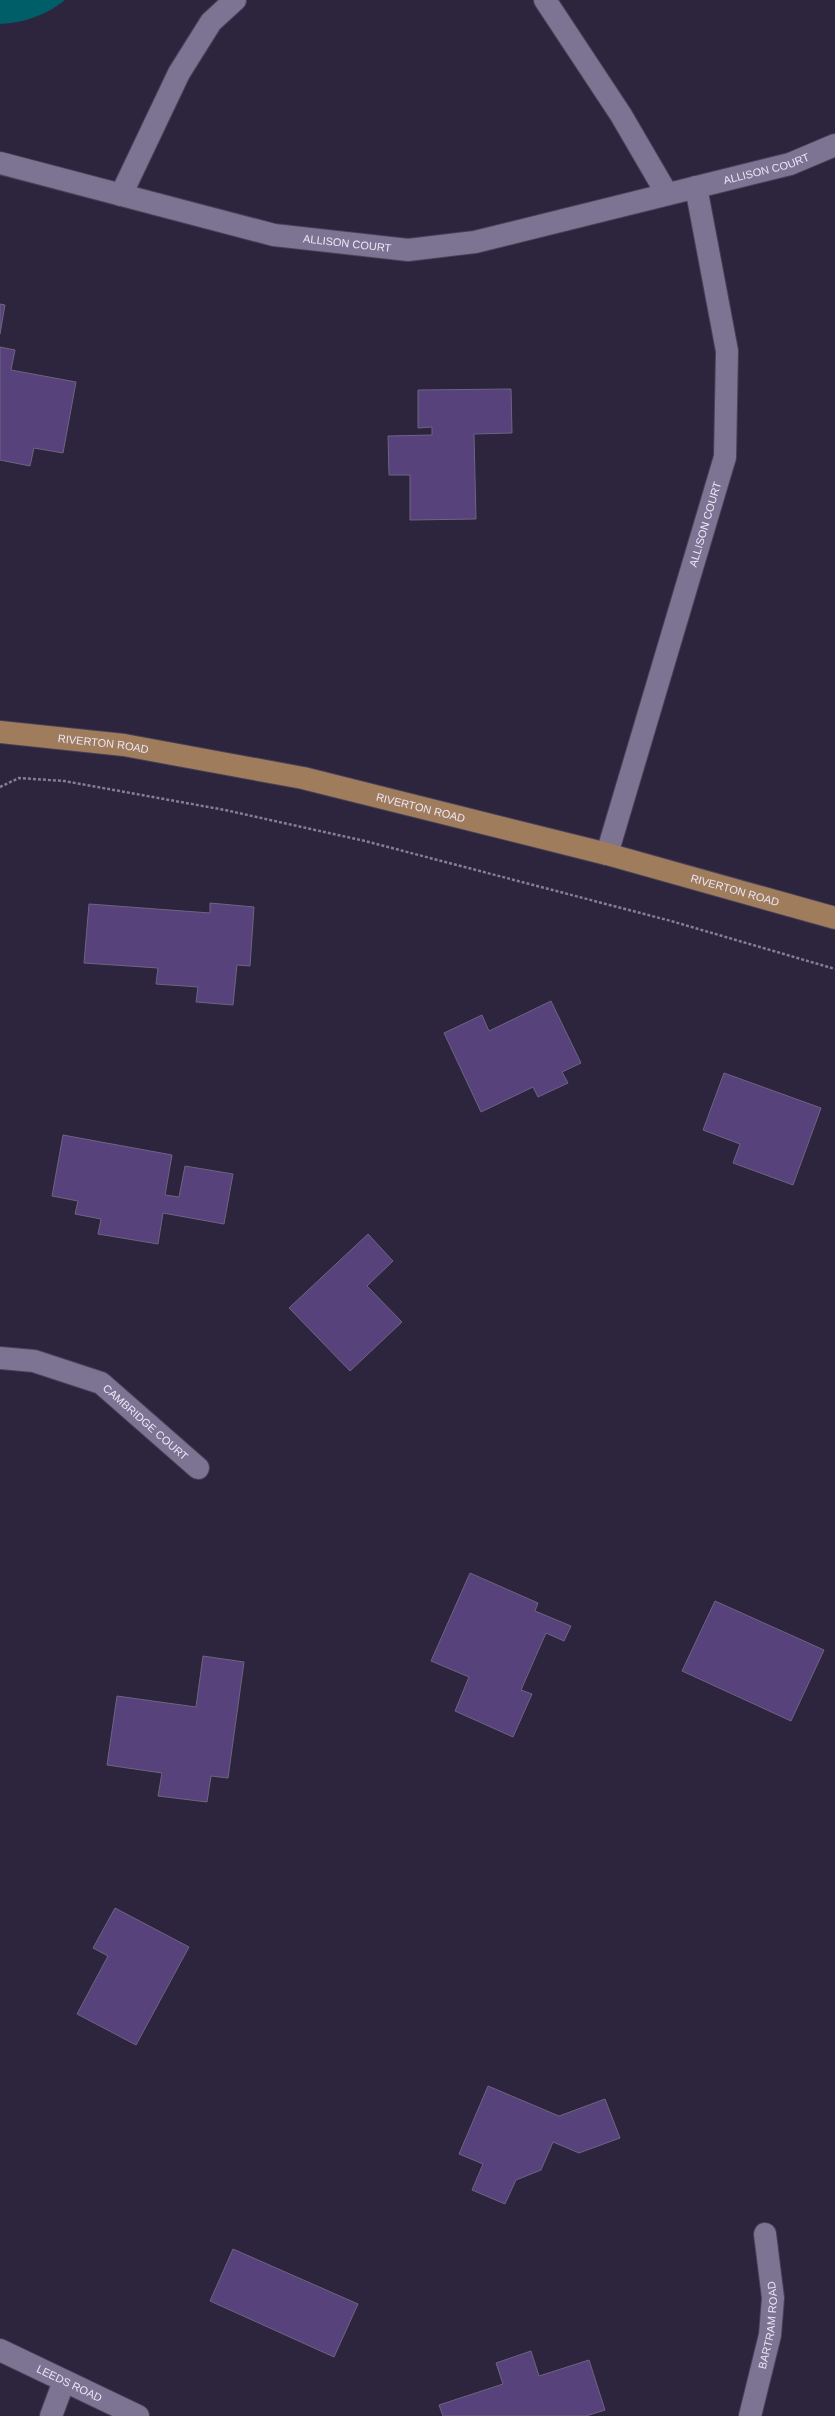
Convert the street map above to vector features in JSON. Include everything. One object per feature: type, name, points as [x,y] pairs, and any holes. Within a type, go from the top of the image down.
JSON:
[{"type":"main road","name":"RIVERTON ROAD","points":[[0,732],[124,745],[303,778],[607,854],[835,918]]},
{"type":"street","points":[[121,195],[179,73],[211,22],[235,0]]},
{"type":"street","points":[[545,0],[618,109],[668,194]]},
{"type":"street","name":"ALLISON COURT","points":[[0,163],[274,234],[408,250],[475,242],[790,164],[835,145]]},
{"type":"street","name":"ALLISON COURT","points":[[607,854],[725,457],[727,351],[696,187]]},
{"type":"street","name":"CAMBRIDGE COURT","points":[[0,1358],[34,1361],[101,1382],[198,1468]]},
{"type":"street","name":"BARTRAM ROAD","points":[[750,2416],[770,2335],[774,2298],[765,2234]]},
{"type":"street","name":"LEEDS ROAD","points":[[0,2350],[138,2416]]},
{"type":"street","points":[[51,2416],[64,2381]]},
{"type":"path","points":[[0,787],[19,778],[64,781],[225,810],[365,840],[671,921],[835,969]]},
{"type":"shaded area","points":[[0,0],[65,0],[43,14],[26,20],[0,24]]},
{"type":"building","points":[[0,304],[5,305],[0,334]]},
{"type":"building","points":[[0,347],[15,350],[11,370],[76,382],[63,453],[34,448],[30,466],[0,460]]},
{"type":"building","points":[[511,389],[512,433],[474,434],[476,519],[410,520],[410,475],[389,475],[388,436],[432,435],[432,427],[418,428],[418,390]]},
{"type":"building","points":[[210,903],[254,907],[250,966],[237,965],[233,1005],[196,1002],[198,987],[156,984],[158,968],[84,963],[89,904],[210,913]]},
{"type":"building","points":[[551,1001],[581,1063],[562,1072],[568,1083],[538,1097],[533,1087],[481,1112],[444,1033],[482,1015],[489,1031]]},
{"type":"building","points":[[724,1073],[821,1108],[793,1185],[733,1163],[740,1144],[703,1130]]},
{"type":"building","points":[[63,1135],[172,1155],[165,1195],[179,1197],[185,1166],[233,1174],[224,1224],[163,1213],[158,1244],[98,1234],[101,1219],[75,1214],[78,1201],[52,1196]]},
{"type":"building","points":[[368,1234],[393,1261],[367,1286],[402,1322],[350,1371],[289,1308]]},
{"type":"building","points":[[470,1573],[538,1603],[535,1611],[571,1626],[564,1641],[546,1633],[521,1690],[532,1694],[513,1737],[455,1711],[469,1677],[431,1661]]},
{"type":"building","points":[[715,1601],[824,1650],[791,1721],[682,1671]]},
{"type":"building","points":[[203,1656],[244,1662],[228,1778],[211,1776],[207,1802],[158,1796],[162,1773],[107,1765],[117,1696],[196,1707]]},
{"type":"building","points":[[115,1908],[189,1947],[136,2045],[77,2014],[108,1956],[93,1948]]},
{"type":"building","points":[[488,2086],[559,2116],[605,2099],[620,2138],[579,2153],[553,2142],[541,2170],[516,2180],[505,2204],[472,2190],[483,2164],[459,2154]]},
{"type":"building","points":[[233,2249],[358,2304],[334,2357],[210,2301]]},
{"type":"building","points":[[531,2351],[539,2376],[589,2360],[605,2410],[586,2416],[443,2416],[439,2405],[503,2384],[496,2363]]}]
